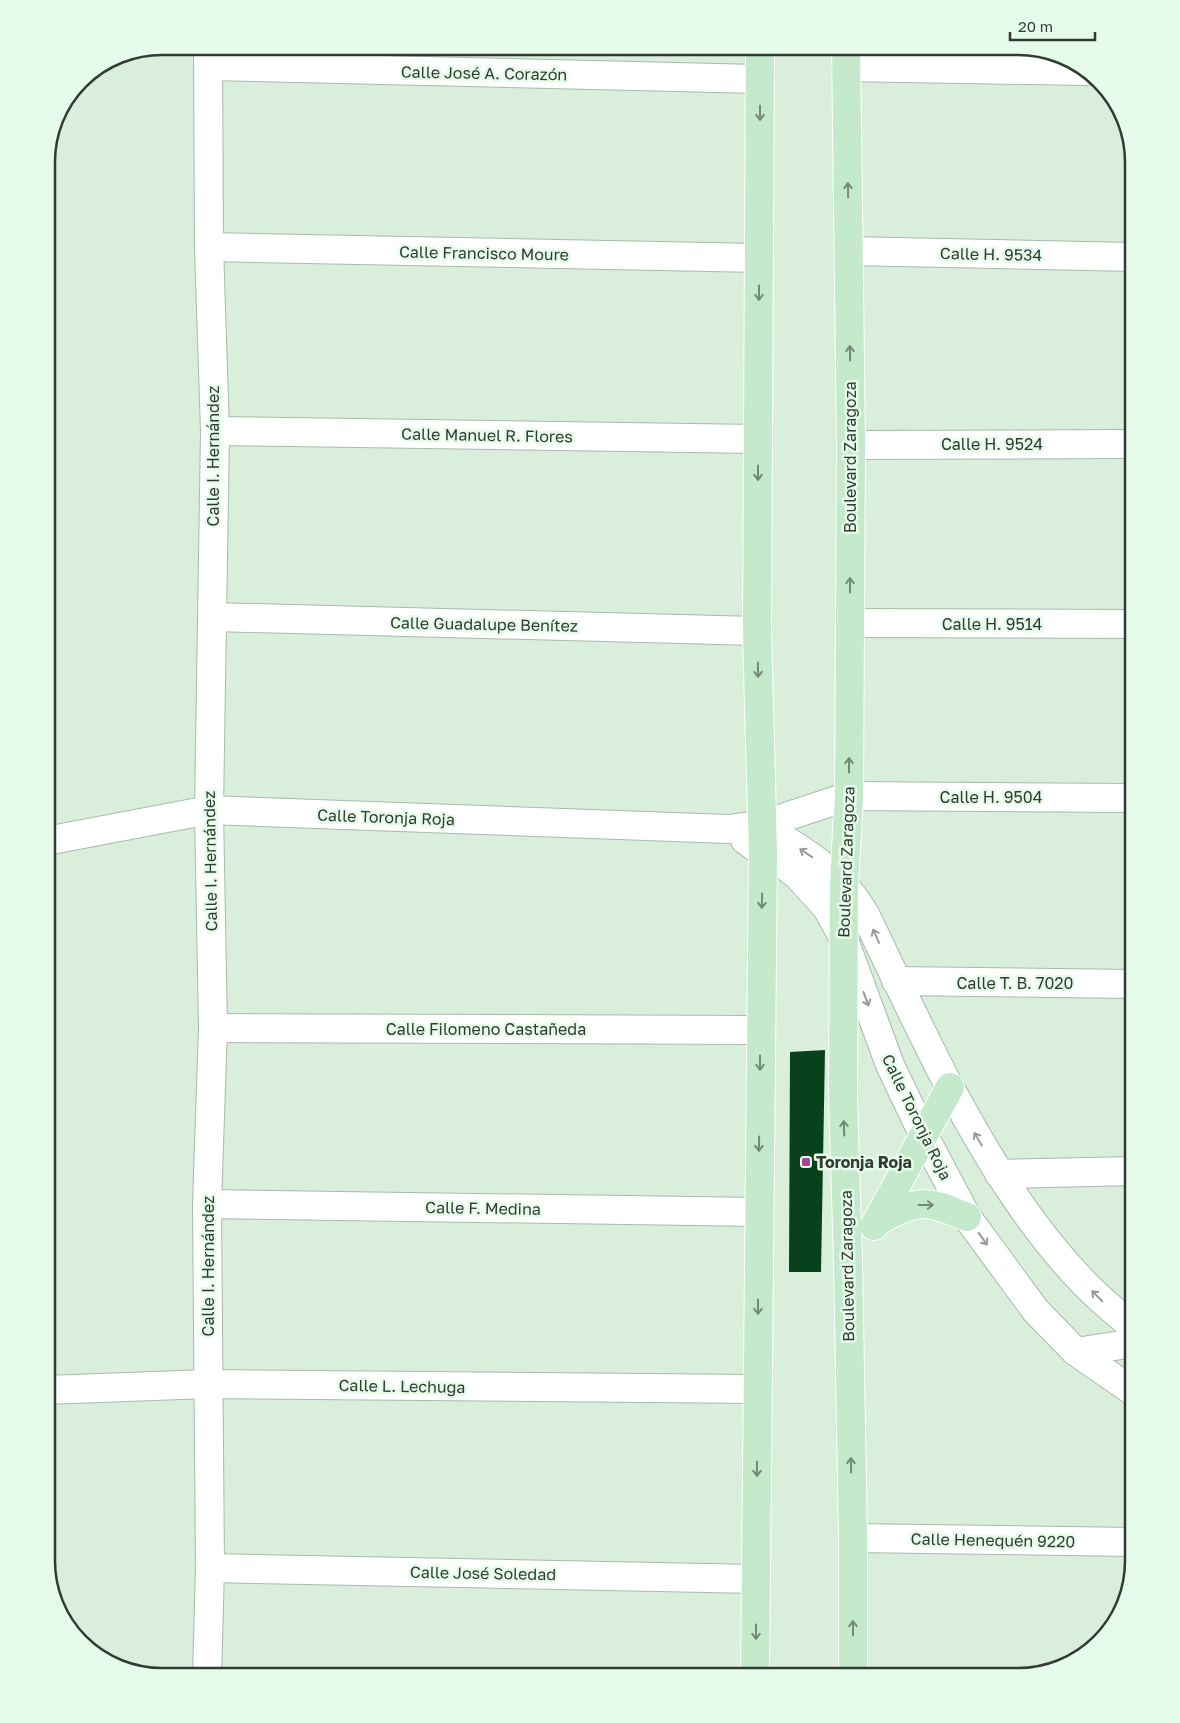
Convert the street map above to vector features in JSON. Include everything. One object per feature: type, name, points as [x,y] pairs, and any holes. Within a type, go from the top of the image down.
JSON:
[{"type":"main road","points":[[756,1668],[762,853],[757,630],[760,55]]},
{"type":"main road","name":"Boulevard Zaragoza","points":[[846,57],[851,445],[849,796],[844,884],[843,1097],[853,1538],[852,1668]]},
{"type":"main road","points":[[848,1261],[878,1222],[923,1134],[950,1087]]},
{"type":"main road","points":[[878,1222],[900,1210],[926,1203],[967,1217]]},
{"type":"street","name":"Calle José A. Corazón","points":[[209,56],[760,80]]},
{"type":"street","name":"Calle I. Hernández","points":[[207,1668],[210,1568],[207,1204],[212,1028],[209,810],[215,431],[209,247],[209,56]]},
{"type":"street","points":[[846,57],[1074,70]]},
{"type":"street","name":"Calle Francisco Moure","points":[[209,247],[759,258]]},
{"type":"street","name":"Calle H. 9534","points":[[849,251],[1125,257]]},
{"type":"street","name":"Calle Manuel R. Flores","points":[[215,431],[758,439]]},
{"type":"street","name":"Calle H. 9524","points":[[851,445],[1125,444]]},
{"type":"street","name":"Calle Guadalupe Benítez","points":[[212,617],[757,630]]},
{"type":"street","name":"Calle H. 9514","points":[[850,623],[1125,624]]},
{"type":"street","name":"Calle H. 9504","points":[[761,825],[849,796],[1125,798]]},
{"type":"street","name":"Calle Toronja Roja","points":[[55,839],[209,810],[729,829],[761,825]]},
{"type":"street","points":[[761,825],[822,864],[856,898],[922,1035],[966,1119],[999,1174],[1059,1255],[1106,1305],[1125,1321]]},
{"type":"street","name":"Calle Toronja Roja","points":[[729,829],[762,853],[781,863],[808,886],[827,908],[843,937],[890,1065],[923,1134],[967,1217],[1036,1311],[1076,1352],[1125,1386]]},
{"type":"street","name":"Calle T. B. 7020","points":[[896,981],[1125,984]]},
{"type":"street","name":"Calle Filomeno Castañeda","points":[[212,1028],[760,1030]]},
{"type":"street","points":[[999,1174],[1125,1171]]},
{"type":"street","name":"Calle F. Medina","points":[[207,1204],[759,1212]]},
{"type":"street","points":[[1076,1352],[1125,1344]]},
{"type":"street","name":"Calle L. Lechuga","points":[[55,1390],[208,1384],[758,1389]]},
{"type":"street","name":"Calle Henequén 9220","points":[[853,1538],[1125,1542]]},
{"type":"street","name":"Calle José Soledad","points":[[210,1568],[756,1579]]},
{"type":"building","name":"Toronja Roja","points":[[825,1050],[821,1272],[789,1272],[790,1052]]},
{"type":"place","name":"Toronja Roja","points":[[806,1162]]}]
